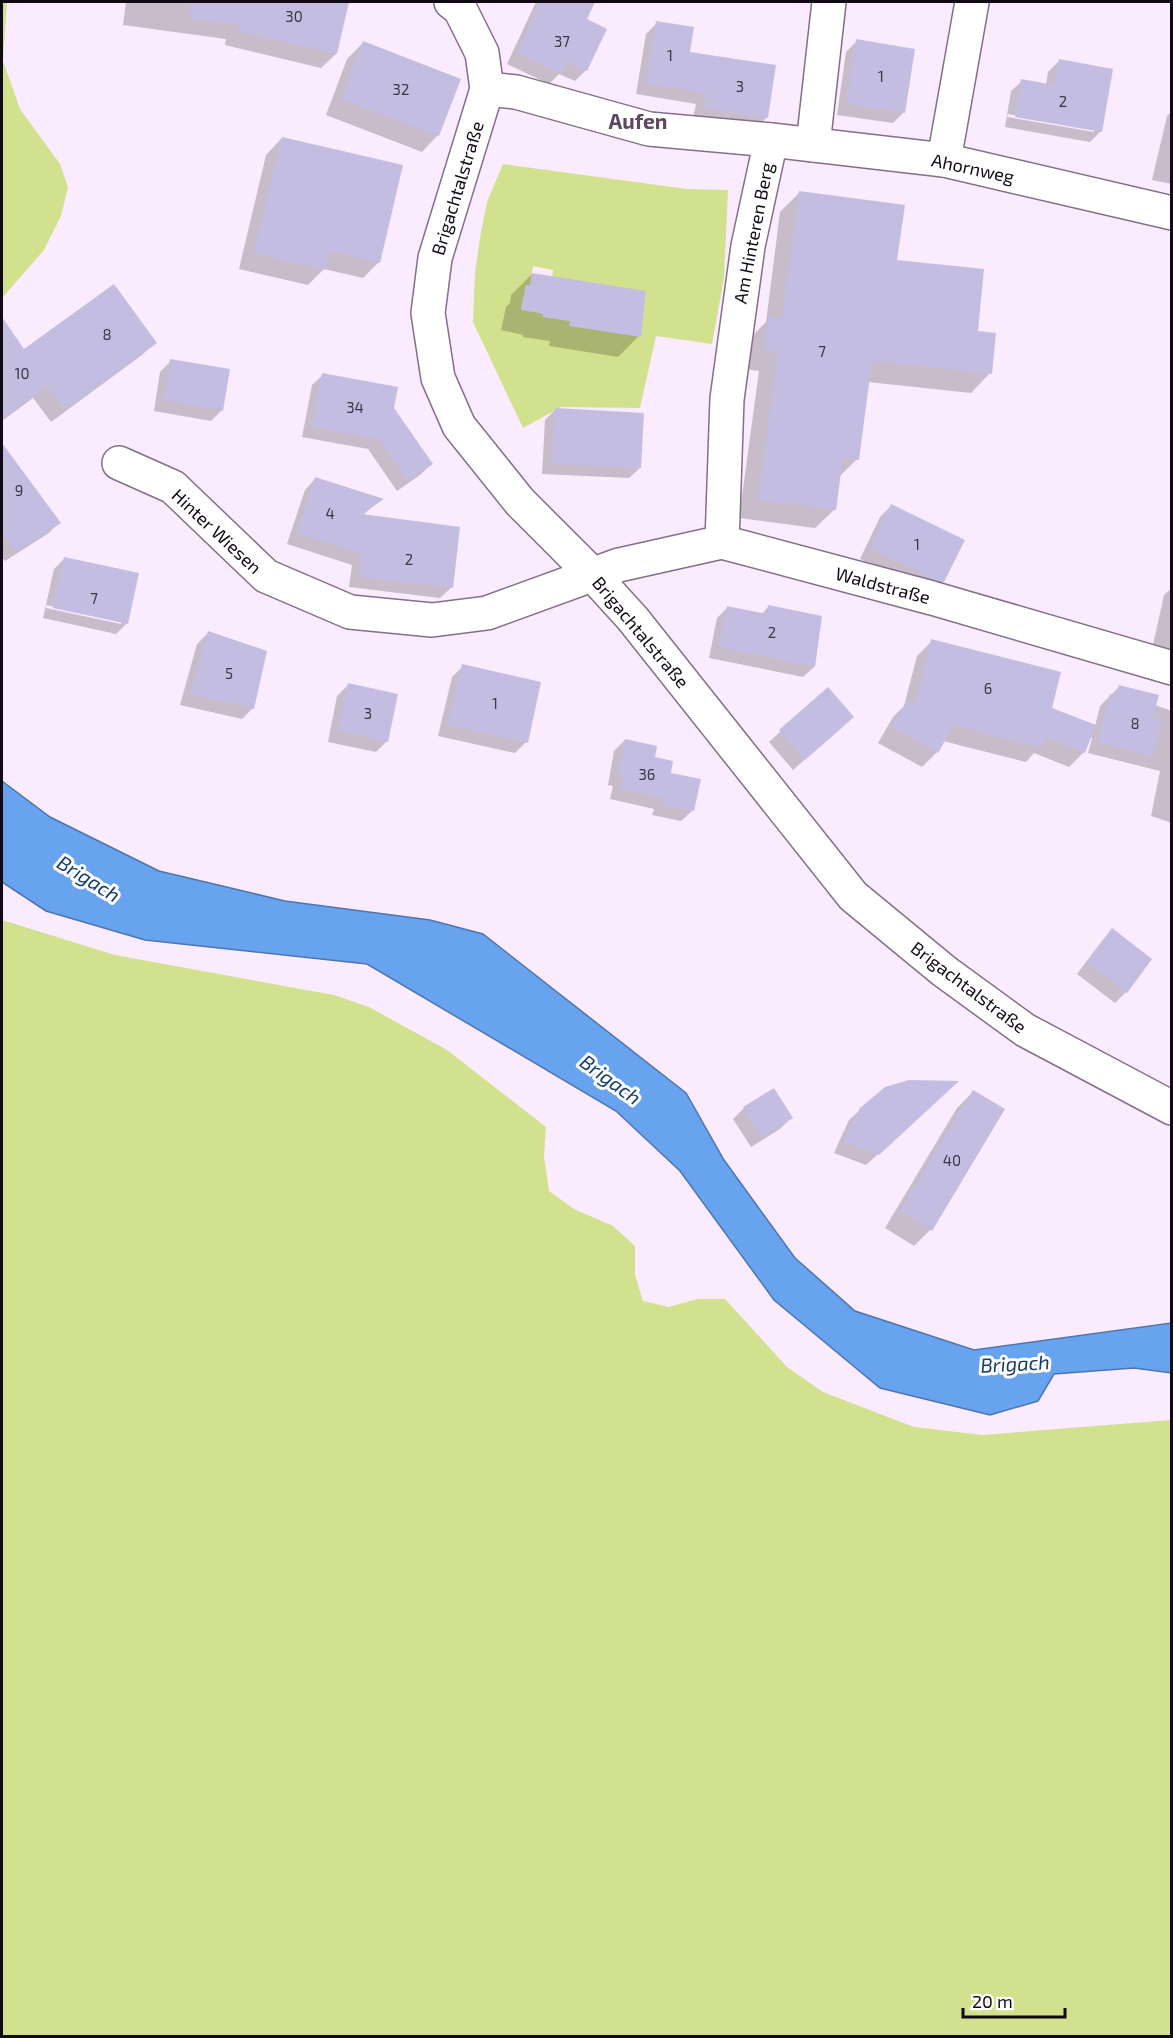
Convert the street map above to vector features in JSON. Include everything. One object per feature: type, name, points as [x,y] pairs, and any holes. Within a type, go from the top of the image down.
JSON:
[{"type":"street","name":"Brigachtalstraße","points":[[451,2],[460,9],[482,53],[487,89],[435,258],[428,313],[438,378],[459,426],[520,502],[633,619],[853,896],[944,971],[1025,1030],[1172,1108]]},
{"type":"street","points":[[813,145],[830,2]]},
{"type":"street","points":[[944,160],[972,2]]},
{"type":"street","name":"Am Hinteren Berg","points":[[487,89],[516,92],[649,129],[771,140],[748,246],[727,399],[722,542]]},
{"type":"street","name":"Ahornweg","points":[[771,140],[944,160],[1172,213]]},
{"type":"street","name":"Hinter Wiesen","points":[[119,463],[173,488],[266,576],[350,612],[432,620],[487,613],[593,575]]},
{"type":"street","name":"Waldstraße","points":[[593,575],[619,565],[722,542],[932,598],[1172,668]]},
{"type":"green space","points":[[2,2],[7,2],[3,61],[20,109],[60,164],[68,187],[61,216],[44,250],[2,298]]},
{"type":"green space","points":[[503,164],[687,189],[728,190],[724,278],[712,344],[656,336],[640,408],[561,407],[523,428],[473,322],[475,272],[487,202]],"holes":[[[533,266],[553,270],[551,284],[640,337],[533,309],[532,312],[521,310],[526,285],[530,285]]]},
{"type":"green space","points":[[2,920],[115,955],[334,995],[369,1007],[447,1050],[546,1127],[544,1156],[549,1191],[574,1209],[613,1226],[635,1246],[635,1275],[643,1301],[669,1307],[697,1299],[725,1299],[787,1367],[823,1392],[914,1427],[982,1435],[1171,1420],[1171,2036],[2,2036]]},
{"type":"water","name":"Brigach","points":[[2,781],[50,817],[159,871],[285,901],[430,920],[483,934],[686,1093],[724,1160],[795,1258],[855,1311],[974,1350],[1171,1323],[1171,1373],[1134,1368],[1054,1374],[1038,1401],[990,1415],[880,1388],[774,1300],[680,1171],[616,1111],[367,964],[145,940],[46,911],[2,882]]},
{"type":"building","points":[[191,2],[349,2],[337,54],[238,31],[240,25],[190,19]]},
{"type":"building","points":[[541,2],[595,2],[587,19],[607,29],[587,71],[567,62],[561,74],[517,53]]},
{"type":"building","points":[[656,21],[694,27],[690,52],[776,65],[768,118],[704,108],[706,93],[646,83]]},
{"type":"building","points":[[856,39],[915,49],[905,113],[847,104]]},
{"type":"building","points":[[363,41],[461,79],[439,136],[341,99]]},
{"type":"building","points":[[1059,59],[1113,69],[1102,132],[1015,117],[1021,79],[1054,85]]},
{"type":"building","points":[[282,137],[403,165],[380,263],[330,251],[326,270],[254,253]]},
{"type":"building","points":[[799,191],[905,205],[897,260],[984,269],[978,331],[996,333],[992,374],[872,361],[859,460],[843,458],[836,510],[758,499],[778,352],[764,350],[768,317],[782,319]]},
{"type":"building","points":[[532,273],[646,291],[641,337],[569,326],[570,321],[543,317],[543,314],[521,309],[526,285],[530,285]]},
{"type":"building","points":[[114,284],[157,343],[65,410],[47,386],[2,419],[2,317],[24,349]]},
{"type":"building","points":[[170,359],[230,369],[223,411],[164,400]]},
{"type":"building","points":[[322,373],[398,387],[394,408],[433,464],[408,481],[379,439],[312,427]]},
{"type":"building","points":[[555,408],[644,413],[641,468],[552,464]]},
{"type":"building","points":[[2,443],[61,523],[16,552],[2,531]]},
{"type":"building","points":[[315,477],[384,499],[362,514],[460,527],[453,588],[360,577],[362,554],[297,533]]},
{"type":"building","points":[[891,504],[965,540],[944,582],[933,579],[870,548]]},
{"type":"building","points":[[64,557],[139,573],[128,624],[53,608]]},
{"type":"building","points":[[768,605],[822,616],[815,667],[719,647],[727,606],[767,614]]},
{"type":"building","points":[[208,631],[267,651],[254,709],[190,694]]},
{"type":"building","points":[[931,639],[1061,672],[1052,708],[1096,725],[1085,753],[1045,737],[1042,748],[954,725],[938,753],[892,727],[908,700],[915,704]]},
{"type":"building","points":[[462,664],[541,682],[528,743],[448,725]]},
{"type":"building","points":[[348,683],[398,694],[388,742],[338,731]]},
{"type":"building","points":[[1119,685],[1159,695],[1153,717],[1162,719],[1153,757],[1098,742],[1110,694],[1116,696]]},
{"type":"building","points":[[828,687],[854,717],[805,760],[779,730]]},
{"type":"building","points":[[625,739],[657,746],[655,757],[673,761],[671,773],[701,779],[694,811],[662,805],[664,798],[620,789],[623,776],[618,775]]},
{"type":"building","points":[[1112,928],[1152,959],[1127,993],[1087,962]]},
{"type":"building","points":[[909,1080],[959,1081],[879,1155],[843,1142],[860,1108],[885,1087]]},
{"type":"building","points":[[774,1088],[793,1118],[762,1137],[743,1107]]},
{"type":"building","points":[[973,1090],[1005,1109],[932,1231],[900,1211]]},
{"type":"district","name":"Aufen","points":[[638,120]]}]
